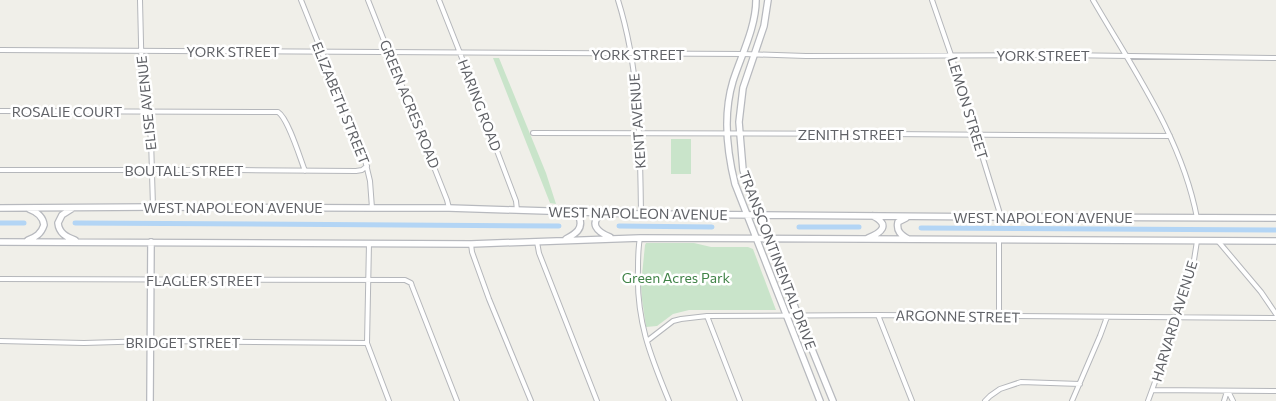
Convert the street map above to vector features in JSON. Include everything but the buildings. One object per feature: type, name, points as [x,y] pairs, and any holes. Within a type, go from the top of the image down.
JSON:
[{"type":"main road","name":"TRANSCONTINENTAL DRIVE","points":[[756,0],[754,19],[729,98],[727,134],[729,158],[746,215],[820,401]]},
{"type":"main road","name":"TRANSCONTINENTAL DRIVE","points":[[768,0],[764,26],[744,88],[739,122],[743,170],[833,401]]},
{"type":"main road","points":[[75,207],[62,215],[59,219],[58,227],[64,235],[80,242]]},
{"type":"main road","name":"WEST NAPOLEON AVENUE","points":[[0,208],[449,208],[641,214],[1276,218]]},
{"type":"main road","points":[[21,242],[35,237],[43,230],[44,225],[42,217],[38,213],[25,208]]},
{"type":"main road","points":[[564,240],[578,231],[581,223],[579,217],[568,212]]},
{"type":"main road","points":[[603,213],[596,219],[596,227],[598,231],[612,238]]},
{"type":"main road","points":[[863,240],[876,235],[882,229],[882,222],[873,216]]},
{"type":"main road","points":[[910,216],[898,222],[897,227],[902,236],[910,240]]},
{"type":"main road","name":"WEST NAPOLEON AVENUE","points":[[0,242],[471,244],[612,238],[1276,242]]},
{"type":"main road","points":[[150,401],[151,242]]},
{"type":"street","name":"ELISE AVENUE","points":[[140,0],[142,85],[151,139],[153,207]]},
{"type":"street","name":"ELIZABETH STREET","points":[[300,0],[367,166],[372,208]]},
{"type":"street","name":"GREEN ACRES ROAD","points":[[368,0],[449,208]]},
{"type":"street","name":"HARING ROAD","points":[[439,0],[516,201],[517,210]]},
{"type":"street","name":"KENT AVENUE","points":[[618,0],[632,54],[637,99],[640,134],[641,214]]},
{"type":"street","name":"LEMON STREET","points":[[932,0],[1001,217]]},
{"type":"street","points":[[1093,0],[1147,90],[1170,136],[1193,199],[1197,218]]},
{"type":"street","name":"YORK STREET","points":[[0,50],[754,54],[806,56],[1060,55],[1276,58]]},
{"type":"street","name":"ROSALIE COURT","points":[[0,111],[278,112],[286,123],[305,171]]},
{"type":"street","name":"ZENITH STREET","points":[[533,133],[1170,136]]},
{"type":"street","name":"BOUTALL STREET","points":[[0,170],[356,171],[362,170],[367,166]]},
{"type":"street","points":[[640,238],[637,289],[639,308],[646,341],[669,401]]},
{"type":"street","points":[[999,240],[999,317]]},
{"type":"street","name":"HARVARD AVENUE","points":[[1148,401],[1178,317],[1194,260],[1196,241]]},
{"type":"street","points":[[1218,241],[1262,292],[1276,314]]},
{"type":"street","points":[[536,242],[597,401]]},
{"type":"street","points":[[369,243],[367,343],[389,401]]},
{"type":"street","points":[[471,244],[472,252],[489,299],[530,401]]},
{"type":"street","name":"FLAGLER STREET","points":[[0,278],[405,280],[412,286],[457,401]]},
{"type":"street","points":[[878,315],[912,401]]},
{"type":"street","name":"ARGONNE STREET","points":[[646,341],[673,322],[681,319],[707,316],[878,315],[1276,318]]},
{"type":"street","points":[[707,316],[740,401]]},
{"type":"street","points":[[1072,401],[1107,317]]},
{"type":"street","name":"BRIDGET STREET","points":[[0,341],[84,343],[151,341],[367,343]]},
{"type":"street","points":[[985,401],[1000,389],[1021,382],[1080,384]]},
{"type":"street","points":[[1152,390],[1276,391]]},
{"type":"street","points":[[1224,401],[1228,391]]},
{"type":"street","points":[[1228,391],[1233,401]]},
{"type":"green space","points":[[493,58],[499,58],[546,173],[556,204],[550,203]]},
{"type":"green space","points":[[671,139],[691,139],[691,174],[671,174]]},
{"type":"green space","name":"Green Acres Park","points":[[646,243],[694,243],[711,247],[748,247],[753,249],[776,310],[689,310],[673,314],[657,326],[646,327],[641,285]]},
{"type":"waterway","points":[[0,223],[24,223]]},
{"type":"waterway","points":[[75,223],[559,226]]},
{"type":"waterway","points":[[619,226],[712,227]]},
{"type":"waterway","points":[[799,227],[859,227]]},
{"type":"waterway","points":[[921,228],[1276,230]]}]
